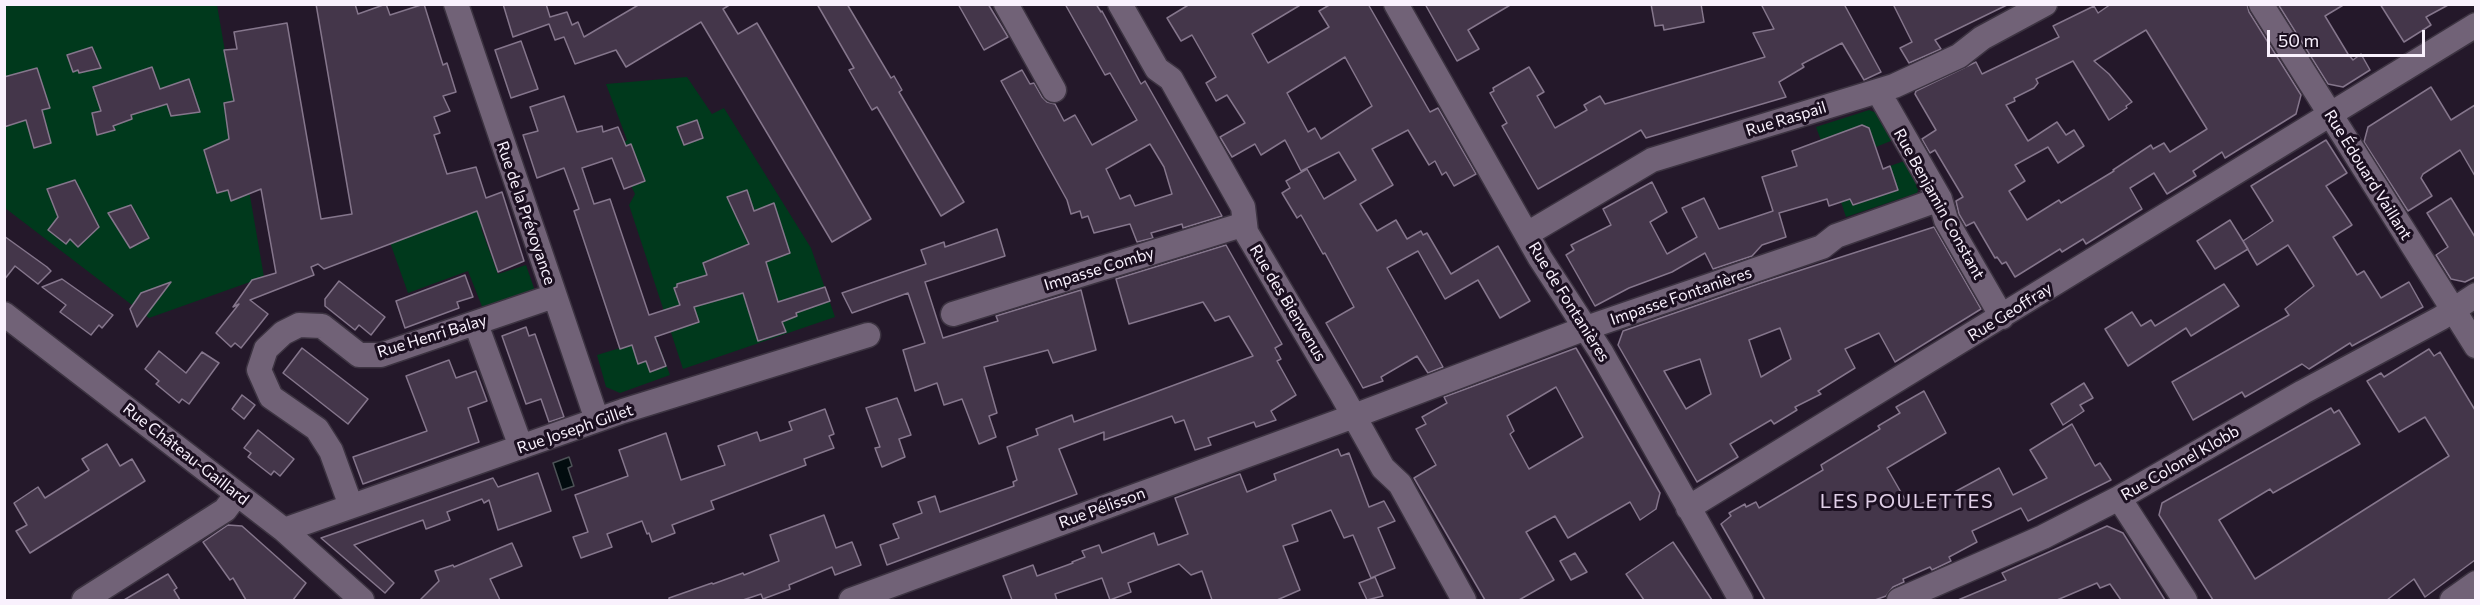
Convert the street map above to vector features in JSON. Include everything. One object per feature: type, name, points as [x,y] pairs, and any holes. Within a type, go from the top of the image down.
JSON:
[{"type":"street","name":"Rue de la Prévoyance","points":[[456,4],[597,420]]},
{"type":"street","points":[[1006,4],[1054,90]]},
{"type":"street","name":"Rue des Bienvenus","points":[[1120,4],[1157,69],[1171,79],[1243,207],[1246,232],[1383,468],[1400,484],[1464,600]]},
{"type":"street","name":"Rue de Fontanières","points":[[1396,4],[1540,258],[1586,328],[1741,600]]},
{"type":"street","name":"Rue Raspail","points":[[1527,234],[1652,160],[1894,86],[1959,56],[1982,38],[2045,4]]},
{"type":"street","name":"Rue Édouard Vaillant","points":[[2261,4],[2475,346]]},
{"type":"street","name":"Rue Geoffray","points":[[1688,508],[2475,25]]},
{"type":"street","name":"Rue Benjamin Constant","points":[[1878,91],[1940,199],[1947,220],[2002,317]]},
{"type":"street","name":"Impasse Fontanières","points":[[1354,416],[1586,328],[1822,247],[1836,236],[1940,199]]},
{"type":"street","name":"Impasse Comby","points":[[953,314],[1245,224]]},
{"type":"street","name":"Rue Henri Balay","points":[[351,506],[331,451],[317,429],[271,397],[259,370],[266,349],[284,333],[299,325],[322,326],[359,355],[381,356],[554,296]]},
{"type":"street","name":"Rue Colonel Klobb","points":[[1899,600],[2043,537],[2119,498],[2475,296]]},
{"type":"street","name":"Rue Château-Gaillard","points":[[4,314],[284,530],[363,600]]},
{"type":"street","points":[[476,324],[521,447]]},
{"type":"street","name":"Rue Joseph Gillet","points":[[284,530],[597,420],[867,335]]},
{"type":"street","name":"Rue Pélisson","points":[[851,600],[885,595],[1354,416]]},
{"type":"street","points":[[84,600],[225,510],[237,494]]},
{"type":"street","points":[[2119,498],[2185,600]]},
{"type":"street","points":[[2452,600],[2475,583]]},
{"type":"green space","points":[[5,5],[217,5],[264,277],[149,318],[5,208]]},
{"type":"green space","points":[[687,77],[712,114],[724,108],[811,248],[835,317],[683,369],[629,205],[635,194],[614,150],[627,140],[606,84]]},
{"type":"green space","points":[[1869,110],[1882,115],[1898,138],[1876,147],[1869,128],[1862,125],[1831,136],[1832,143],[1823,146],[1816,127]]},
{"type":"green space","points":[[1910,159],[1922,179],[1917,193],[1846,217],[1841,202],[1850,198],[1853,205],[1895,191],[1897,186],[1890,166]]},
{"type":"green space","points":[[502,192],[509,216],[481,228],[498,274],[526,265],[535,291],[483,309],[468,271],[408,293],[387,234]]},
{"type":"green space","points":[[656,337],[670,375],[620,393],[606,387],[597,355]]},
{"type":"shaded area","points":[[569,457],[572,466],[568,468],[574,486],[562,490],[553,463]]},
{"type":"building","points":[[316,4],[355,4],[358,14],[386,4],[390,15],[424,4],[443,65],[447,63],[456,92],[443,96],[450,111],[434,117],[440,133],[434,135],[447,174],[476,167],[486,198],[502,192],[524,261],[498,272],[477,211],[324,269],[318,264],[311,267],[314,275],[250,300],[268,314],[241,348],[235,343],[231,347],[216,333],[239,304],[233,307],[252,280],[276,273],[261,189],[231,201],[228,190],[217,193],[204,150],[229,139],[224,103],[234,101],[224,50],[237,49],[234,32],[287,23],[321,219],[352,214]]},
{"type":"building","points":[[503,4],[546,4],[550,17],[567,12],[572,25],[578,22],[584,37],[640,4],[731,4],[723,9],[738,34],[757,23],[871,219],[832,242],[701,22],[626,67],[616,50],[575,64],[564,37],[555,40],[549,24],[513,37]]},
{"type":"building","points":[[817,4],[847,4],[891,78],[894,76],[902,90],[899,92],[964,202],[941,216],[877,107],[872,110],[849,70],[854,68]]},
{"type":"building","points":[[958,4],[988,4],[1008,37],[984,50]]},
{"type":"building","points":[[1065,4],[1096,4],[1102,11],[1141,84],[1145,81],[1222,216],[1183,228],[1182,224],[1151,233],[1153,238],[1137,242],[1130,224],[1094,233],[1088,216],[1082,218],[1080,211],[1071,214],[1067,200],[1001,81],[1022,70],[1030,84],[1034,83],[1042,97],[1047,102],[1055,104],[1064,121],[1075,115],[1092,145],[1137,120],[1110,73],[1105,75]],"holes":[[[1150,144],[1164,167],[1172,194],[1135,206],[1130,195],[1120,199],[1106,169]]]},
{"type":"building","points":[[1190,4],[1302,4],[1252,34],[1268,63],[1329,27],[1319,11],[1331,4],[1368,4],[1430,112],[1438,108],[1476,174],[1454,186],[1446,172],[1442,175],[1435,161],[1429,165],[1408,130],[1372,149],[1393,185],[1360,204],[1377,231],[1396,220],[1407,239],[1421,231],[1423,235],[1427,233],[1451,274],[1498,246],[1530,301],[1500,318],[1478,280],[1445,299],[1418,251],[1387,268],[1443,367],[1428,373],[1417,356],[1381,377],[1383,381],[1363,388],[1326,323],[1354,307],[1325,253],[1323,254],[1301,215],[1297,218],[1282,193],[1290,188],[1286,181],[1307,169],[1324,199],[1356,180],[1339,152],[1301,171],[1285,140],[1261,155],[1255,144],[1232,157],[1220,137],[1245,123],[1227,95],[1216,101],[1206,83],[1216,77],[1192,35],[1181,41],[1167,18]],"holes":[[[1345,57],[1372,106],[1321,139],[1315,128],[1308,132],[1287,93]]]},
{"type":"building","points":[[1425,4],[1512,4],[1468,30],[1479,49],[1457,61]]},
{"type":"building","points":[[1651,4],[1701,4],[1704,22],[1664,30],[1663,25],[1655,26]]},
{"type":"building","points":[[1761,4],[1844,4],[1881,72],[1864,80],[1842,43],[1802,64],[1804,67],[1779,82],[1786,97],[1646,138],[1641,130],[1538,189],[1502,126],[1507,123],[1490,93],[1494,91],[1493,88],[1529,67],[1544,92],[1537,96],[1555,128],[1587,110],[1584,105],[1600,96],[1605,104],[1765,57],[1753,33],[1774,29]]},
{"type":"building","points":[[1893,4],[2009,4],[1935,40],[1941,49],[1909,63],[1900,48],[1912,42]]},
{"type":"building","points":[[2111,4],[2247,4],[2249,12],[2301,95],[2296,114],[2225,158],[2222,152],[2193,171],[2196,176],[2167,194],[2154,173],[2130,188],[2142,209],[2086,244],[2083,239],[2062,252],[2060,249],[2015,277],[2006,262],[2002,264],[1997,257],[1995,258],[1974,222],[1966,226],[1959,214],[1956,201],[1963,197],[1935,150],[1930,153],[1922,139],[1936,130],[1915,94],[1916,91],[1976,62],[1982,74],[2059,37],[2053,26],[2094,6],[2098,13]],"holes":[[[2146,30],[2207,129],[2170,152],[2164,143],[2153,149],[2151,145],[2114,171],[2061,203],[2059,200],[2027,220],[2009,191],[2025,181],[2015,165],[2048,147],[2058,163],[2084,146],[2074,130],[2066,135],[2057,122],[2028,141],[2006,105],[2015,101],[2014,98],[2034,88],[2038,83],[2036,79],[2073,61],[2109,120],[2132,102],[2109,74],[2094,61]]]},
{"type":"building","points":[[2278,4],[2345,4],[2325,16],[2353,60],[2361,54],[2370,70],[2343,87],[2328,84]]},
{"type":"building","points":[[2380,4],[2450,4],[2426,17],[2431,25],[2404,42]]},
{"type":"building","points":[[521,41],[538,89],[511,98],[495,50]]},
{"type":"building","points":[[92,47],[101,68],[79,73],[78,70],[73,72],[67,55]]},
{"type":"building","points":[[152,67],[160,89],[189,79],[200,112],[171,116],[167,104],[131,115],[132,119],[113,126],[115,130],[97,135],[92,113],[101,111],[93,87]]},
{"type":"building","points":[[37,68],[50,108],[42,110],[51,143],[34,148],[26,120],[4,127],[4,77]]},
{"type":"building","points":[[2431,87],[2451,120],[2475,105],[2475,176],[2460,150],[2423,174],[2421,178],[2432,196],[2408,211],[2364,142],[2368,127]]},
{"type":"building","points":[[564,96],[577,132],[602,126],[603,132],[618,127],[626,146],[631,144],[645,181],[624,189],[612,158],[582,168],[594,204],[610,199],[649,315],[680,305],[674,288],[677,284],[707,275],[703,263],[749,244],[727,197],[747,190],[754,211],[774,203],[790,253],[766,262],[778,302],[825,287],[830,301],[796,313],[797,316],[782,322],[786,332],[758,341],[743,293],[694,307],[699,322],[655,337],[666,366],[650,372],[646,361],[638,364],[632,345],[620,349],[574,211],[579,209],[564,168],[537,178],[523,135],[538,131],[530,107]]},
{"type":"building","points":[[697,120],[703,138],[684,145],[677,127]]},
{"type":"building","points":[[1862,125],[1869,128],[1883,169],[1890,166],[1898,190],[1853,205],[1850,199],[1829,206],[1827,199],[1779,213],[1786,237],[1762,245],[1752,256],[1713,269],[1705,253],[1672,272],[1629,288],[1595,306],[1566,255],[1574,250],[1571,245],[1611,225],[1603,209],[1652,182],[1667,212],[1650,222],[1667,254],[1697,237],[1682,208],[1704,198],[1719,229],[1773,211],[1762,177],[1797,166],[1792,151]]},
{"type":"building","points":[[2326,140],[2347,173],[2326,186],[2352,225],[2333,237],[2357,275],[2364,271],[2381,298],[2409,282],[2423,307],[2352,346],[2350,343],[2309,369],[2302,364],[2245,397],[2242,392],[2193,420],[2172,382],[2289,315],[2285,309],[2314,286],[2288,245],[2257,265],[2243,241],[2273,221],[2251,186]]},
{"type":"building","points":[[75,180],[99,227],[78,247],[70,239],[66,244],[48,230],[58,217],[47,189]]},
{"type":"building","points":[[2451,198],[2475,237],[2475,277],[2465,282],[2451,279],[2436,255],[2448,247],[2427,213]]},
{"type":"building","points":[[131,205],[149,238],[130,248],[108,213]]},
{"type":"building","points":[[2230,220],[2248,249],[2215,269],[2197,241]]},
{"type":"building","points":[[1934,227],[1981,309],[1895,362],[1879,333],[1845,349],[1855,368],[1818,391],[1821,394],[1795,407],[1797,410],[1774,424],[1771,420],[1730,444],[1738,457],[1697,482],[1618,345],[1623,331]],"holes":[[[1780,328],[1791,359],[1761,377],[1749,340]],[[1700,359],[1711,394],[1686,409],[1664,371]]]},
{"type":"building","points":[[997,229],[1005,256],[925,282],[943,338],[998,321],[996,316],[1081,290],[1096,350],[1053,363],[1048,350],[984,367],[997,413],[989,416],[996,437],[979,444],[962,399],[944,405],[937,383],[915,391],[903,350],[925,343],[908,293],[852,313],[842,293],[926,264],[921,250],[944,242],[945,247]]},
{"type":"building","points":[[4,236],[51,271],[38,284],[15,266],[4,280]]},
{"type":"building","points":[[1226,245],[1282,344],[1275,348],[1281,359],[1277,361],[1296,395],[1271,411],[1276,420],[1256,427],[1254,422],[1208,438],[1211,445],[1195,450],[1184,420],[1175,423],[1172,416],[1104,440],[1104,432],[1059,449],[1077,494],[887,565],[880,545],[899,538],[893,524],[922,513],[918,502],[935,496],[940,512],[1014,486],[1013,482],[1017,480],[1007,447],[1038,435],[1036,429],[1072,415],[1074,422],[1253,356],[1229,316],[1215,321],[1203,302],[1129,324],[1116,279]]},
{"type":"building","points":[[465,275],[473,297],[457,302],[459,308],[405,328],[396,301]]},
{"type":"building","points":[[62,279],[113,315],[102,328],[99,325],[91,335],[60,312],[66,305],[42,287]]},
{"type":"building","points":[[339,281],[385,317],[371,335],[359,325],[355,330],[325,306],[325,299]]},
{"type":"building","points":[[171,282],[137,327],[130,309],[141,293]]},
{"type":"building","points":[[2224,284],[2239,306],[2191,336],[2186,328],[2128,366],[2105,329],[2132,312],[2141,326],[2151,320],[2155,326]]},
{"type":"building","points":[[526,327],[529,336],[535,334],[564,417],[549,422],[541,399],[526,404],[502,336]]},
{"type":"building","points":[[302,348],[368,399],[348,424],[283,373]]},
{"type":"building","points":[[1576,348],[1660,493],[1656,509],[1640,520],[1630,502],[1568,538],[1555,516],[1526,532],[1554,580],[1519,600],[1485,600],[1414,478],[1436,465],[1416,429],[1426,424],[1422,417],[1447,403],[1444,397]],"holes":[[[1556,387],[1583,437],[1529,469],[1510,434],[1514,431],[1507,416]]]},
{"type":"building","points":[[2429,349],[2434,356],[2440,352],[2475,410],[2475,560],[2425,597],[2414,579],[2387,600],[2213,600],[2159,515],[2162,503],[2331,408],[2334,413],[2339,410],[2360,444],[2273,493],[2270,489],[2219,520],[2255,579],[2449,456],[2425,417],[2399,432],[2367,381],[2381,373],[2384,377]]},
{"type":"building","points":[[159,351],[186,373],[202,352],[219,363],[189,404],[182,399],[179,403],[156,384],[159,381],[145,369]]},
{"type":"building","points":[[449,360],[456,378],[476,371],[487,401],[468,408],[479,442],[363,484],[353,457],[427,431],[406,376]]},
{"type":"building","points":[[2084,383],[2093,398],[2080,405],[2084,411],[2063,425],[2051,404]]},
{"type":"building","points":[[1924,391],[1946,433],[1887,468],[1910,508],[1949,495],[1999,468],[2013,495],[2047,478],[2030,450],[2072,424],[2095,466],[2100,463],[2111,480],[2028,521],[2021,508],[1972,531],[1977,542],[1949,557],[1951,561],[1903,579],[1904,582],[1893,587],[1886,596],[1875,600],[1765,600],[1721,524],[1731,516],[1729,513],[1745,504],[1746,507],[1756,502],[1759,508],[1823,470],[1821,465],[1880,429],[1878,426],[1900,413],[1896,407]]},
{"type":"building","points":[[242,395],[255,405],[244,419],[232,409]]},
{"type":"building","points":[[897,398],[911,435],[899,439],[905,457],[882,467],[875,448],[880,447],[866,408]]},
{"type":"building","points":[[825,409],[834,434],[829,436],[834,448],[804,459],[806,465],[711,501],[714,509],[672,525],[675,533],[652,542],[642,521],[607,534],[612,547],[581,558],[573,537],[588,532],[575,495],[628,476],[619,450],[666,433],[681,480],[725,465],[718,446],[757,432],[760,441],[792,430],[789,422]]},
{"type":"building","points":[[258,430],[294,459],[280,476],[274,471],[271,475],[248,457],[251,453],[244,448]]},
{"type":"building","points":[[107,444],[120,466],[132,459],[145,481],[30,553],[16,531],[27,525],[14,503],[38,487],[45,498],[89,470],[82,459]]},
{"type":"building","points":[[1338,449],[1341,456],[1349,453],[1369,507],[1384,501],[1395,521],[1378,528],[1395,568],[1371,578],[1353,535],[1344,538],[1331,510],[1292,525],[1298,541],[1283,546],[1300,590],[1277,600],[1212,600],[1202,571],[1191,575],[1179,564],[1128,583],[1131,592],[1110,600],[1102,578],[1055,594],[1057,600],[1012,600],[1003,576],[1033,565],[1037,576],[1085,557],[1082,551],[1099,545],[1102,553],[1154,533],[1158,545],[1188,534],[1175,498],[1240,474],[1247,492],[1276,480],[1274,474]]},
{"type":"building","points":[[538,473],[551,511],[498,530],[489,500],[484,503],[482,499],[447,512],[450,520],[426,529],[423,520],[354,545],[394,583],[385,593],[321,538],[493,478],[498,487]]},
{"type":"building","points":[[824,515],[836,548],[852,542],[861,565],[835,575],[832,567],[789,585],[790,589],[763,599],[761,594],[743,600],[669,600],[669,598],[743,573],[744,575],[779,561],[770,535]]},
{"type":"building","points":[[228,525],[242,526],[306,583],[293,600],[246,600],[233,578],[230,580],[203,542]]},
{"type":"building","points":[[2107,526],[2123,533],[2165,600],[2121,600],[2110,584],[2100,588],[2097,583],[2057,600],[1958,600],[2006,580],[2002,573]]},
{"type":"building","points":[[1673,542],[1712,600],[1644,600],[1626,574]]},
{"type":"building","points":[[512,543],[522,566],[490,579],[500,600],[420,600],[439,581],[435,571],[453,565],[454,567]]},
{"type":"building","points":[[1575,553],[1587,572],[1571,580],[1560,561]]},
{"type":"building","points":[[168,574],[177,588],[174,590],[180,600],[124,600]]},
{"type":"building","points":[[1375,577],[1383,596],[1367,600],[1359,583]]},
{"type":"district","name":"LES POULETTES","points":[[1907,501]]}]
